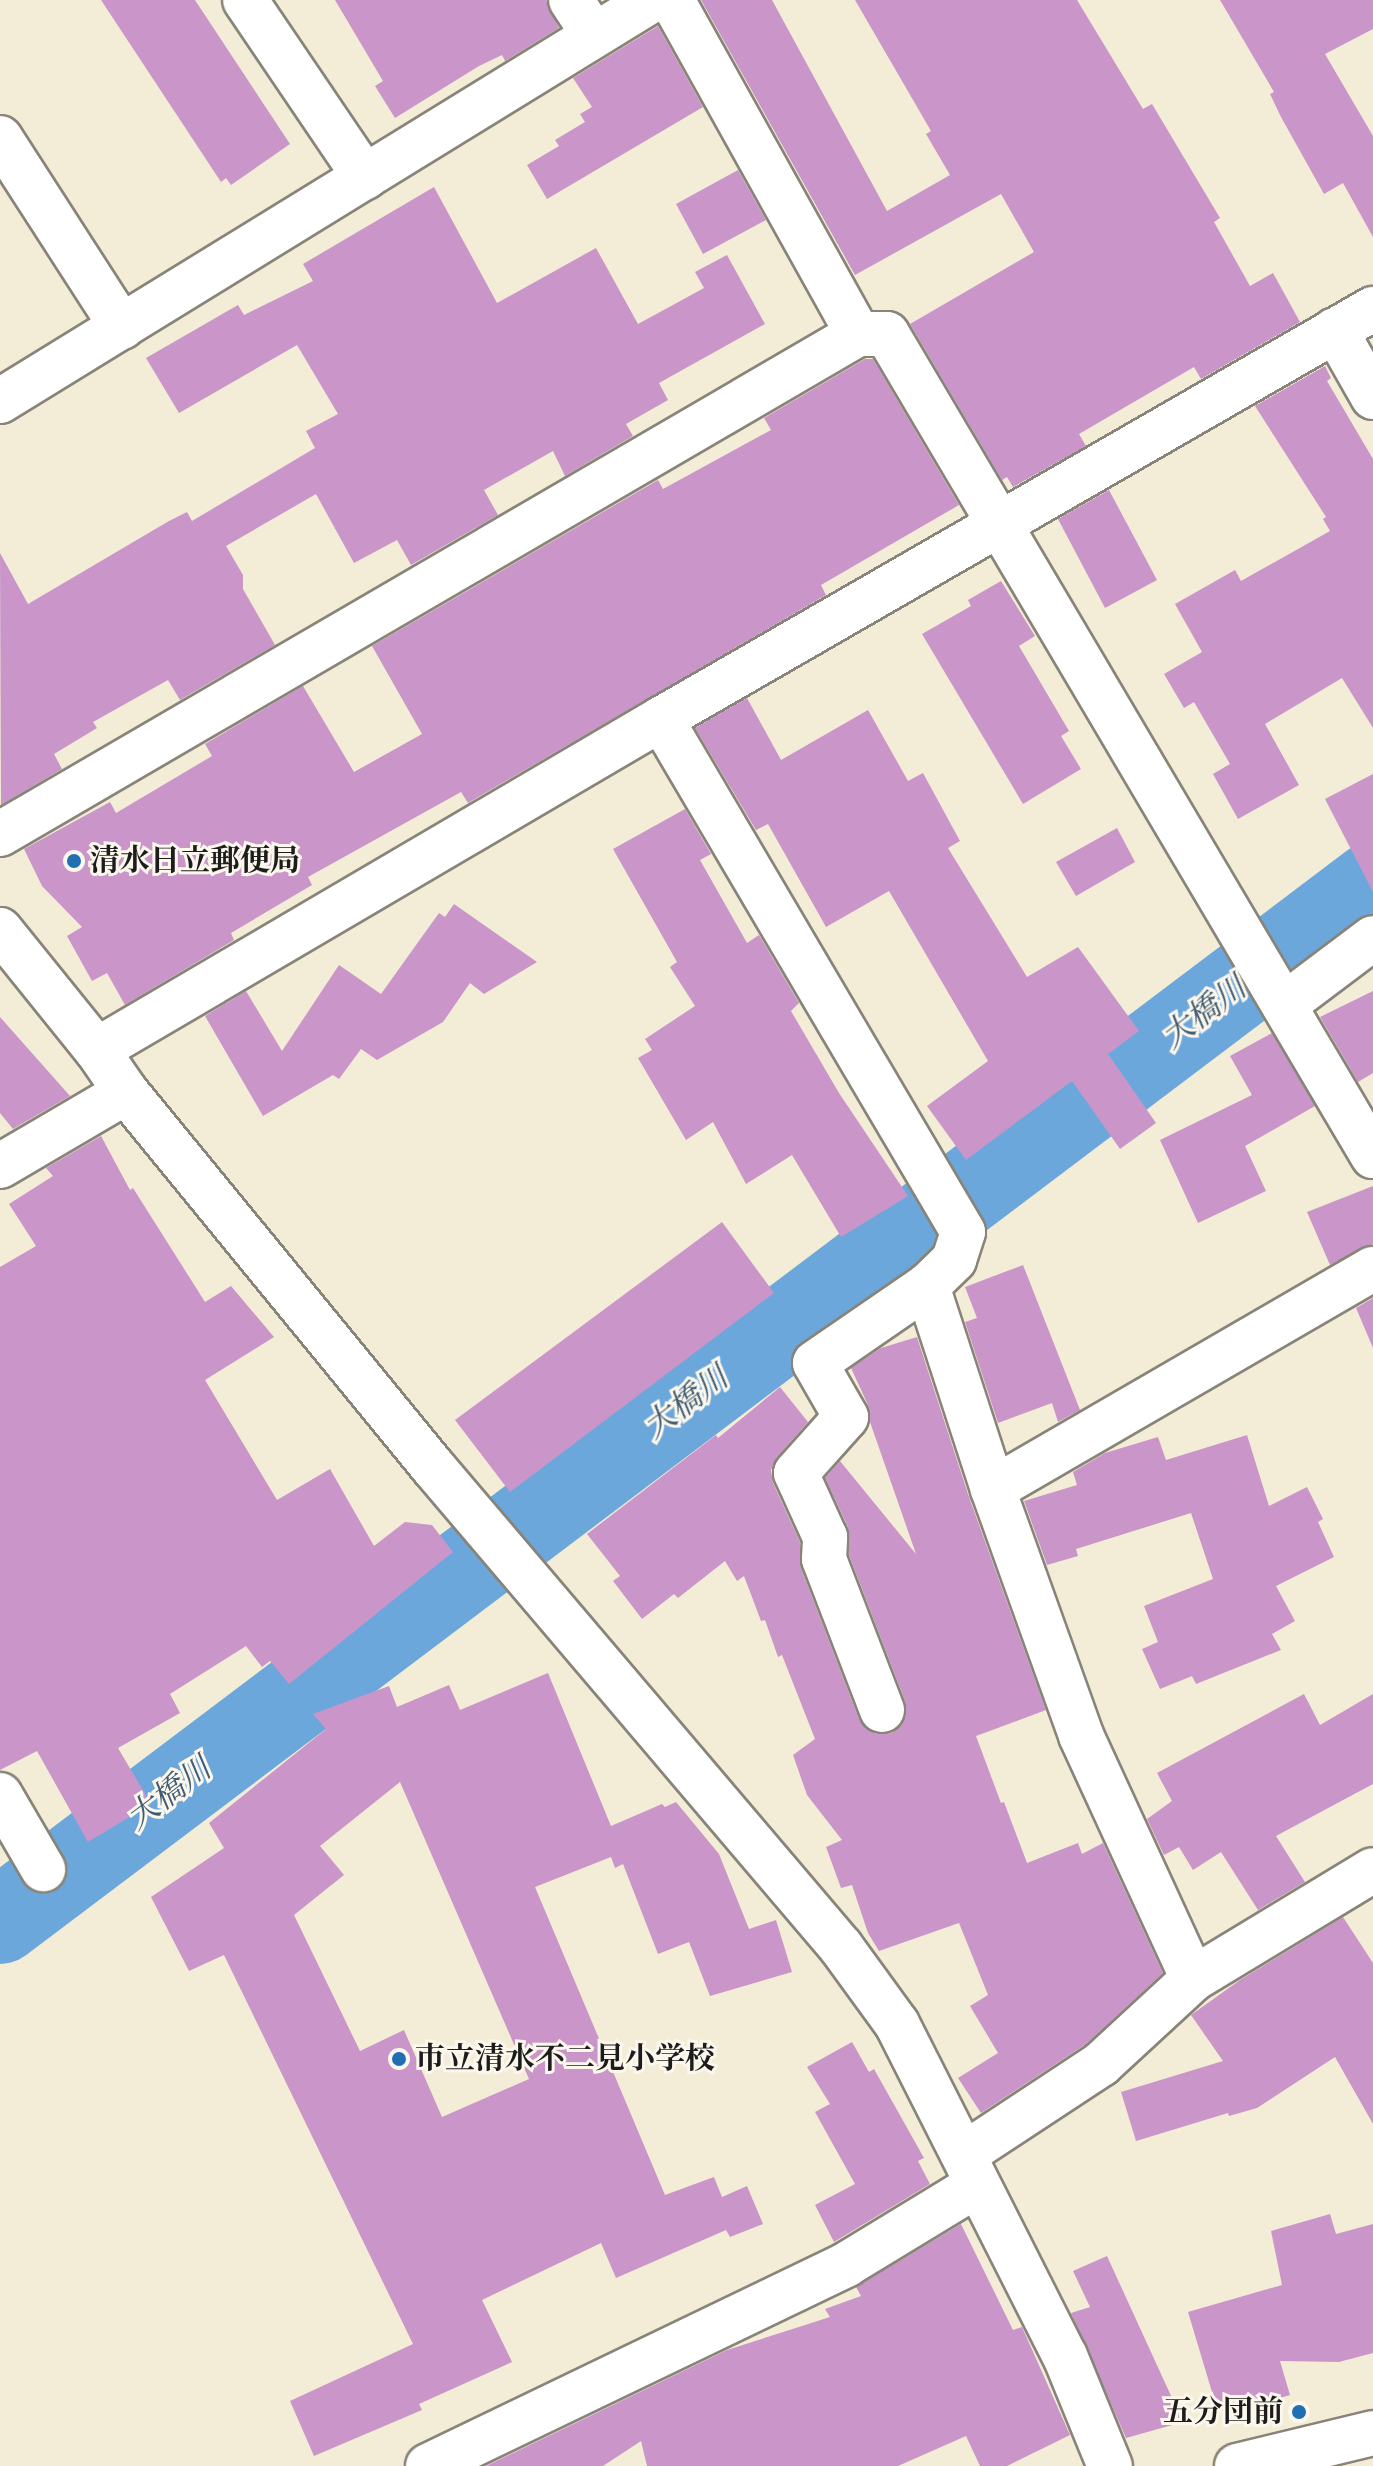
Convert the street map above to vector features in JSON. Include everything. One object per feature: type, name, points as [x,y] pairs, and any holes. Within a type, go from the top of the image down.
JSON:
[{"type":"street","points":[[245,0],[365,177]]},
{"type":"street","points":[[0,401],[365,177],[583,18],[652,0]]},
{"type":"street","points":[[672,0],[858,334]]},
{"type":"street","points":[[0,138],[122,327]]},
{"type":"street","points":[[97,1050],[661,719],[1373,309]]},
{"type":"street","points":[[1335,330],[1373,397]]},
{"type":"street","points":[[0,834],[858,334],[887,334],[1373,1156]]},
{"type":"street","points":[[661,719],[963,1232],[954,1260],[927,1286],[815,1363],[846,1417],[796,1473],[825,1537],[824,1559],[882,1710]]},
{"type":"street","points":[[0,930],[97,1050],[126,1092],[483,1529],[841,1947],[897,2024],[1065,2356],[1110,2466]]},
{"type":"street","points":[[1284,1005],[1373,938]]},
{"type":"street","points":[[0,1166],[126,1092]]},
{"type":"street","points":[[993,1489],[1373,1269]]},
{"type":"street","points":[[927,1286],[993,1489],[1081,1735],[1193,1979]]},
{"type":"street","points":[[0,1795],[43,1869]]},
{"type":"street","points":[[428,2466],[847,2264],[1101,2064],[1193,1979],[1373,1870]]},
{"type":"street","points":[[1237,2466],[1373,2433]]},
{"type":"building","points":[[101,0],[195,0],[290,144],[231,185],[226,178],[221,182]]},
{"type":"building","points":[[335,0],[546,0],[559,28],[505,61],[502,55],[479,66],[395,118],[375,86],[383,81]]},
{"type":"building","points":[[701,0],[772,0],[887,211],[950,175],[926,134],[931,131],[855,0],[1077,0],[1143,109],[1152,104],[1220,218],[1214,222],[1250,286],[1273,273],[1300,322],[1201,379],[1194,367],[1079,434],[1086,446],[1013,487],[1007,477],[1002,480],[910,324],[1034,252],[1001,194],[855,275]]},
{"type":"building","points":[[1220,0],[1373,0],[1373,29],[1325,54],[1373,136],[1373,237],[1343,183],[1324,194],[1281,117],[1270,94],[1274,92]]},
{"type":"building","points":[[658,26],[703,107],[547,199],[527,165],[559,146],[555,140],[585,122],[580,114],[592,107],[573,78]]},
{"type":"building","points":[[738,170],[766,220],[703,254],[676,204]]},
{"type":"building","points":[[434,187],[497,303],[596,248],[638,324],[704,288],[695,272],[727,255],[765,324],[659,383],[668,400],[626,424],[633,436],[565,476],[553,451],[484,490],[498,515],[411,565],[397,540],[354,563],[316,494],[226,546],[243,575],[243,589],[275,645],[180,700],[168,680],[93,722],[97,728],[54,754],[62,769],[1,805],[0,553],[28,604],[169,521],[187,512],[192,521],[315,448],[306,431],[338,414],[297,345],[179,413],[146,358],[238,305],[244,315],[313,281],[303,264]]},
{"type":"building","points":[[865,359],[873,359],[959,505],[821,585],[826,595],[468,803],[461,792],[308,877],[312,885],[231,933],[234,940],[125,1005],[107,973],[92,981],[67,936],[82,927],[42,886],[24,849],[110,802],[116,813],[212,756],[205,744],[303,686],[354,772],[422,734],[372,646],[658,480],[663,489],[771,430],[764,418]]},
{"type":"building","points":[[1325,366],[1331,378],[1327,381],[1373,459],[1373,728],[1342,678],[1265,724],[1299,785],[1238,819],[1213,774],[1230,764],[1194,702],[1184,708],[1164,674],[1202,652],[1175,604],[1235,570],[1241,581],[1330,531],[1323,519],[1326,517],[1255,406]]},
{"type":"building","points":[[1109,490],[1157,580],[1105,608],[1058,519]]},
{"type":"building","points":[[1001,581],[1035,636],[1019,646],[1069,731],[1061,736],[1081,769],[1023,804],[922,634],[971,606],[968,600]]},
{"type":"building","points":[[747,698],[781,760],[868,710],[908,781],[923,773],[960,841],[948,848],[1027,977],[1078,947],[1139,1031],[1108,1054],[1156,1123],[1120,1149],[1072,1081],[966,1160],[927,1106],[988,1061],[889,891],[826,927],[768,824],[756,830],[695,728]]},
{"type":"building","points":[[1373,774],[1373,892],[1325,799]]},
{"type":"building","points":[[685,809],[711,854],[700,860],[747,943],[759,935],[799,1003],[791,1011],[839,1093],[908,1196],[841,1237],[792,1155],[746,1184],[713,1122],[686,1140],[638,1058],[652,1050],[645,1039],[695,1006],[670,967],[677,962],[613,849]]},
{"type":"building","points":[[1117,828],[1135,862],[1076,896],[1056,862]]},
{"type":"building","points":[[454,904],[537,962],[484,994],[470,983],[443,1022],[377,1060],[361,1049],[339,1079],[333,1075],[263,1116],[205,1016],[246,991],[282,1051],[339,965],[381,994],[439,913],[445,917]]},
{"type":"building","points":[[1373,991],[1373,1073],[1358,1082],[1320,1017]]},
{"type":"building","points":[[0,1017],[70,1096],[13,1129],[0,1113]]},
{"type":"building","points":[[1272,1033],[1315,1106],[1245,1146],[1266,1191],[1198,1223],[1160,1140],[1252,1095],[1230,1056]]},
{"type":"building","points":[[101,1136],[130,1190],[133,1188],[205,1302],[231,1286],[274,1337],[205,1380],[277,1500],[330,1469],[374,1546],[405,1522],[432,1525],[453,1552],[289,1684],[270,1661],[262,1667],[246,1646],[170,1694],[180,1713],[118,1748],[151,1804],[88,1842],[37,1751],[0,1770],[0,1267],[36,1246],[9,1204],[53,1176],[46,1168]]},
{"type":"building","points":[[1373,1186],[1373,1244],[1330,1265],[1307,1212]]},
{"type":"building","points":[[722,1222],[774,1293],[510,1492],[455,1420]]},
{"type":"building","points":[[1023,1265],[1080,1410],[1058,1422],[1052,1403],[998,1423],[965,1322],[977,1318],[965,1287]]},
{"type":"building","points":[[1373,1298],[1373,1348],[1356,1308]]},
{"type":"building","points":[[917,1337],[969,1497],[1046,1710],[976,1736],[1001,1803],[1004,1802],[1027,1863],[1078,1843],[1082,1854],[1103,1843],[1163,1973],[1086,2044],[981,2113],[958,2078],[998,2053],[970,2006],[988,1995],[959,1923],[879,1951],[868,1933],[852,1885],[841,1888],[826,1847],[842,1840],[807,1795],[793,1755],[815,1739],[782,1655],[778,1657],[744,1576],[737,1581],[725,1561],[678,1598],[674,1594],[642,1619],[613,1581],[620,1576],[587,1534],[716,1435],[718,1438],[780,1387],[808,1422],[777,1457],[771,1470],[773,1483],[800,1542],[801,1568],[859,1719],[866,1729],[877,1734],[892,1733],[902,1725],[906,1715],[905,1701],[849,1555],[848,1527],[825,1478],[840,1461],[916,1554],[870,1422],[868,1405],[851,1368],[881,1348]]},
{"type":"building","points":[[1247,1435],[1269,1506],[1307,1487],[1323,1519],[1318,1522],[1334,1557],[1276,1586],[1295,1621],[1272,1634],[1281,1650],[1196,1684],[1192,1676],[1160,1689],[1142,1649],[1158,1642],[1144,1606],[1213,1579],[1191,1513],[1076,1549],[1078,1556],[1047,1565],[1024,1501],[1077,1485],[1073,1472],[1105,1453],[1158,1437],[1166,1460]]},
{"type":"building","points":[[548,1673],[611,1826],[662,1804],[665,1807],[676,1802],[719,1854],[749,1929],[776,1920],[792,1972],[710,1996],[689,1942],[658,1954],[623,1864],[615,1868],[611,1857],[535,1887],[665,2195],[714,2177],[722,2197],[747,2186],[763,2224],[730,2237],[726,2230],[616,2278],[601,2243],[482,2300],[512,2362],[419,2404],[422,2410],[314,2456],[290,2401],[413,2344],[224,1955],[189,1971],[151,1897],[224,1848],[209,1823],[326,1729],[313,1714],[389,1686],[397,1707],[449,1685],[460,1710]],"holes":[[[400,1782],[529,2079],[442,2117],[404,2030],[360,2051],[294,1915],[344,1875],[320,1846]]]},
{"type":"building","points":[[1304,1694],[1320,1725],[1373,1694],[1373,1784],[1276,1836],[1305,1882],[1258,1910],[1221,1852],[1193,1870],[1179,1847],[1164,1855],[1147,1819],[1172,1801],[1157,1773]]},
{"type":"building","points":[[1343,1917],[1373,1963],[1373,2124],[1335,2057],[1257,2108],[1229,2116],[1228,2113],[1136,2141],[1121,2092],[1223,2061],[1191,2015],[1240,1980]]},
{"type":"building","points":[[852,2042],[869,2072],[874,2069],[924,2158],[918,2161],[930,2184],[834,2242],[815,2205],[855,2184],[815,2112],[830,2104],[807,2067]]},
{"type":"building","points":[[1330,2214],[1336,2234],[1373,2224],[1373,2353],[1339,2362],[1280,2361],[1290,2395],[1227,2414],[1226,2410],[1218,2412],[1188,2312],[1282,2285],[1271,2231]]},
{"type":"building","points":[[961,2224],[1013,2330],[1022,2327],[1070,2435],[1007,2466],[980,2466],[966,2436],[898,2466],[647,2466],[641,2441],[603,2466],[486,2466],[727,2350],[830,2317],[825,2309],[861,2296],[856,2287]]},
{"type":"building","points":[[1107,2256],[1183,2422],[1126,2438],[1071,2313],[1090,2307],[1073,2271]]},
{"type":"waterway","name":"大橋川","points":[[0,1921],[1373,885]]},
{"type":"place","name":"清水日立郵便局","points":[[74,861]]},
{"type":"place","name":"市立清水不二見小学校","points":[[399,2059]]},
{"type":"place","name":"五分団前","points":[[1299,2412]]}]
